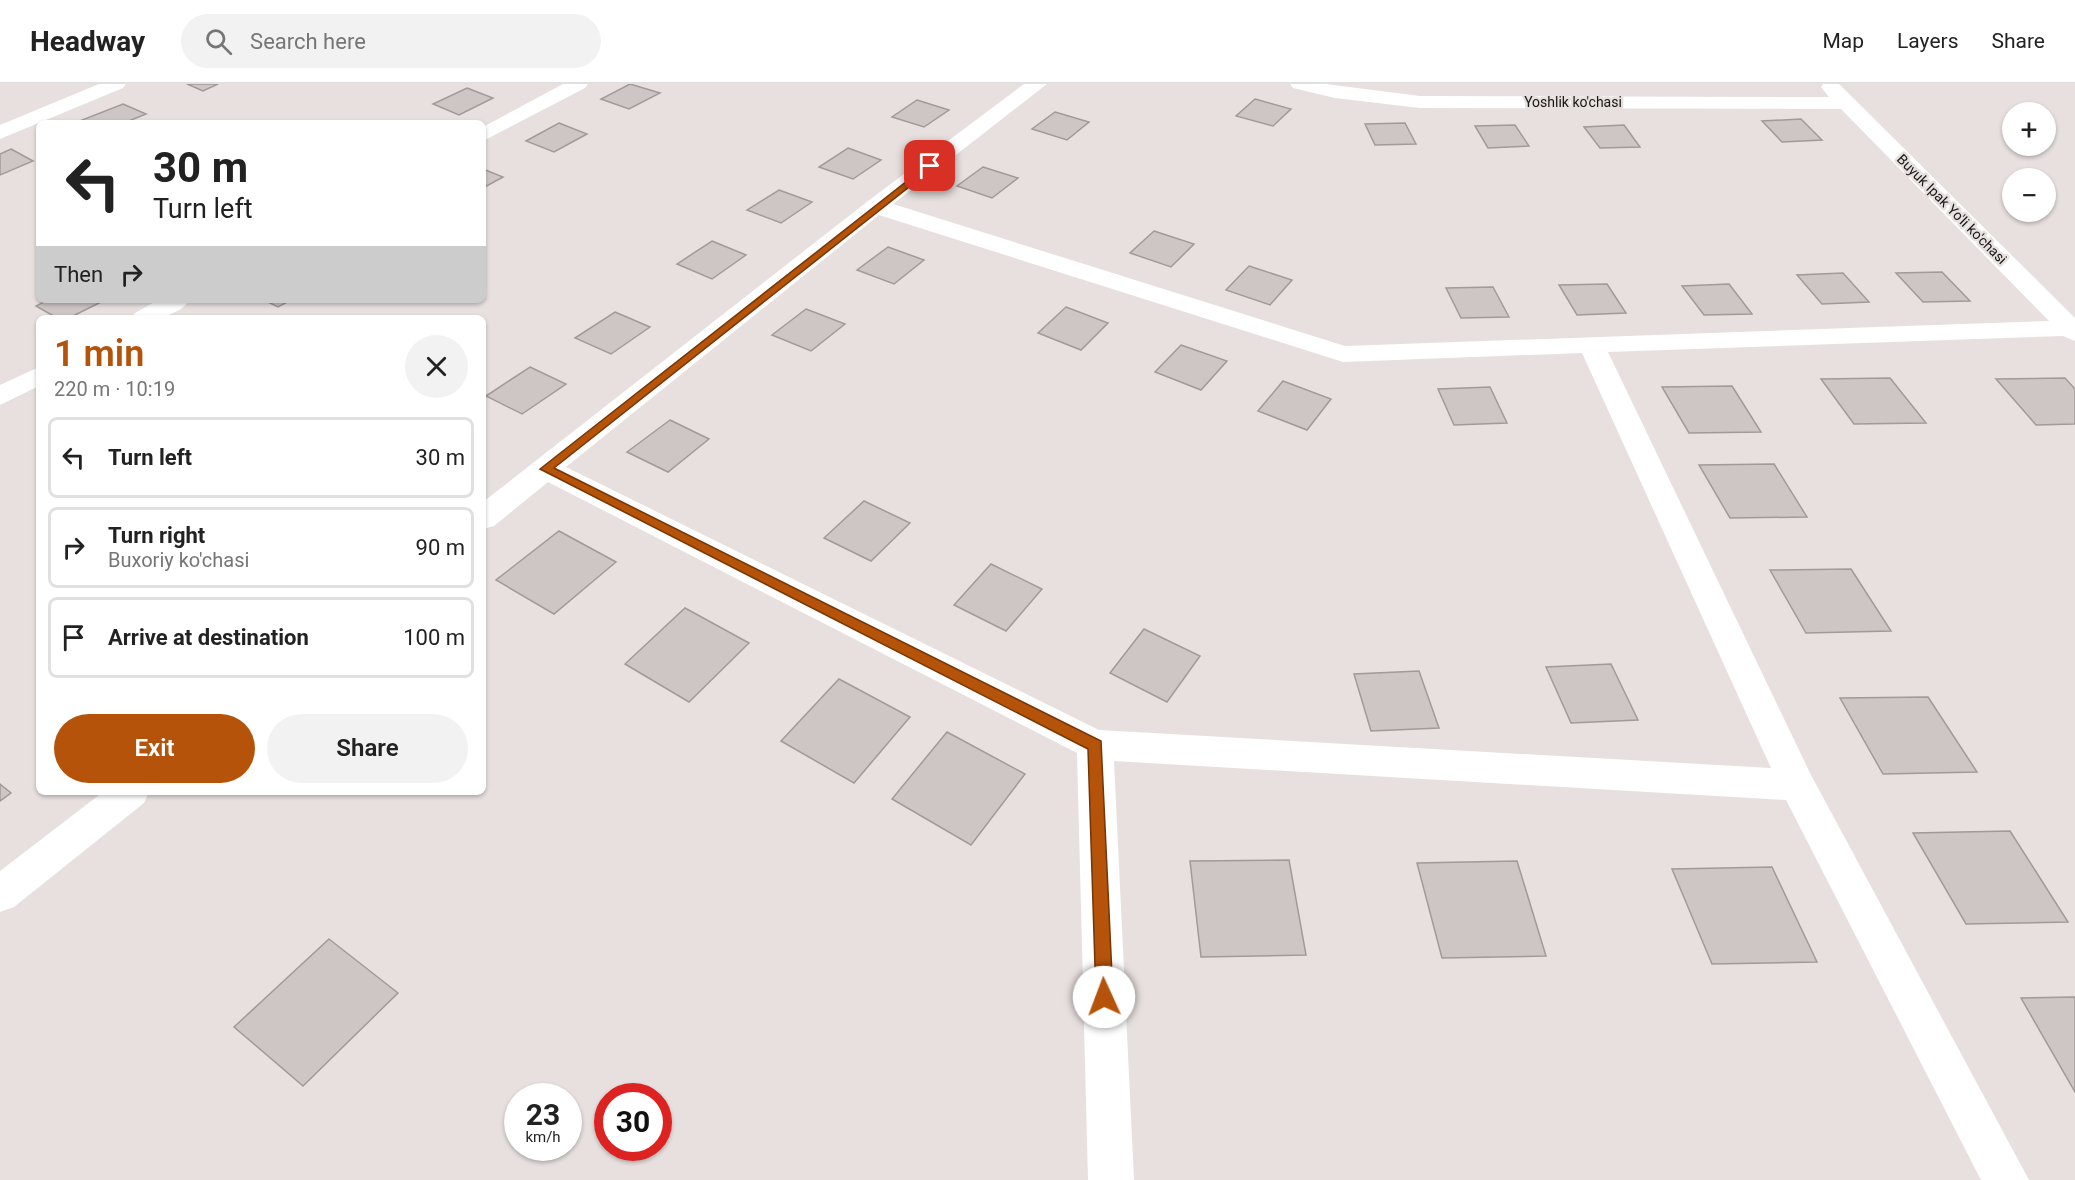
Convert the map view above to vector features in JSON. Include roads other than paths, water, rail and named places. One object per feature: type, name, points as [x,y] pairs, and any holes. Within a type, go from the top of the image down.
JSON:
[{"type":"street","points":[[0,133],[116,84]]},
{"type":"street","points":[[486,133],[578,84]]},
{"type":"street","points":[[486,516],[876,206],[1037,84]]},
{"type":"street","name":"Yoshlik ko'chasi","points":[[1300,84],[1335,92],[1420,102],[1847,103]]},
{"type":"street","name":"Buyuk Ipak Yo'li ko'chasi","points":[[1828,84],[2072,330]]},
{"type":"street","points":[[876,206],[1343,354],[1591,344],[2072,330]]},
{"type":"street","points":[[2025,283],[2075,296]]},
{"type":"street","points":[[150,315],[172,303]]},
{"type":"street","points":[[1591,344],[1797,785],[2006,1180]]},
{"type":"street","points":[[0,396],[36,377]]},
{"type":"street","points":[[546,469],[1095,745],[1797,785]]},
{"type":"street","points":[[1095,745],[1111,1180]]},
{"type":"street","points":[[0,894],[127,795]]}]
